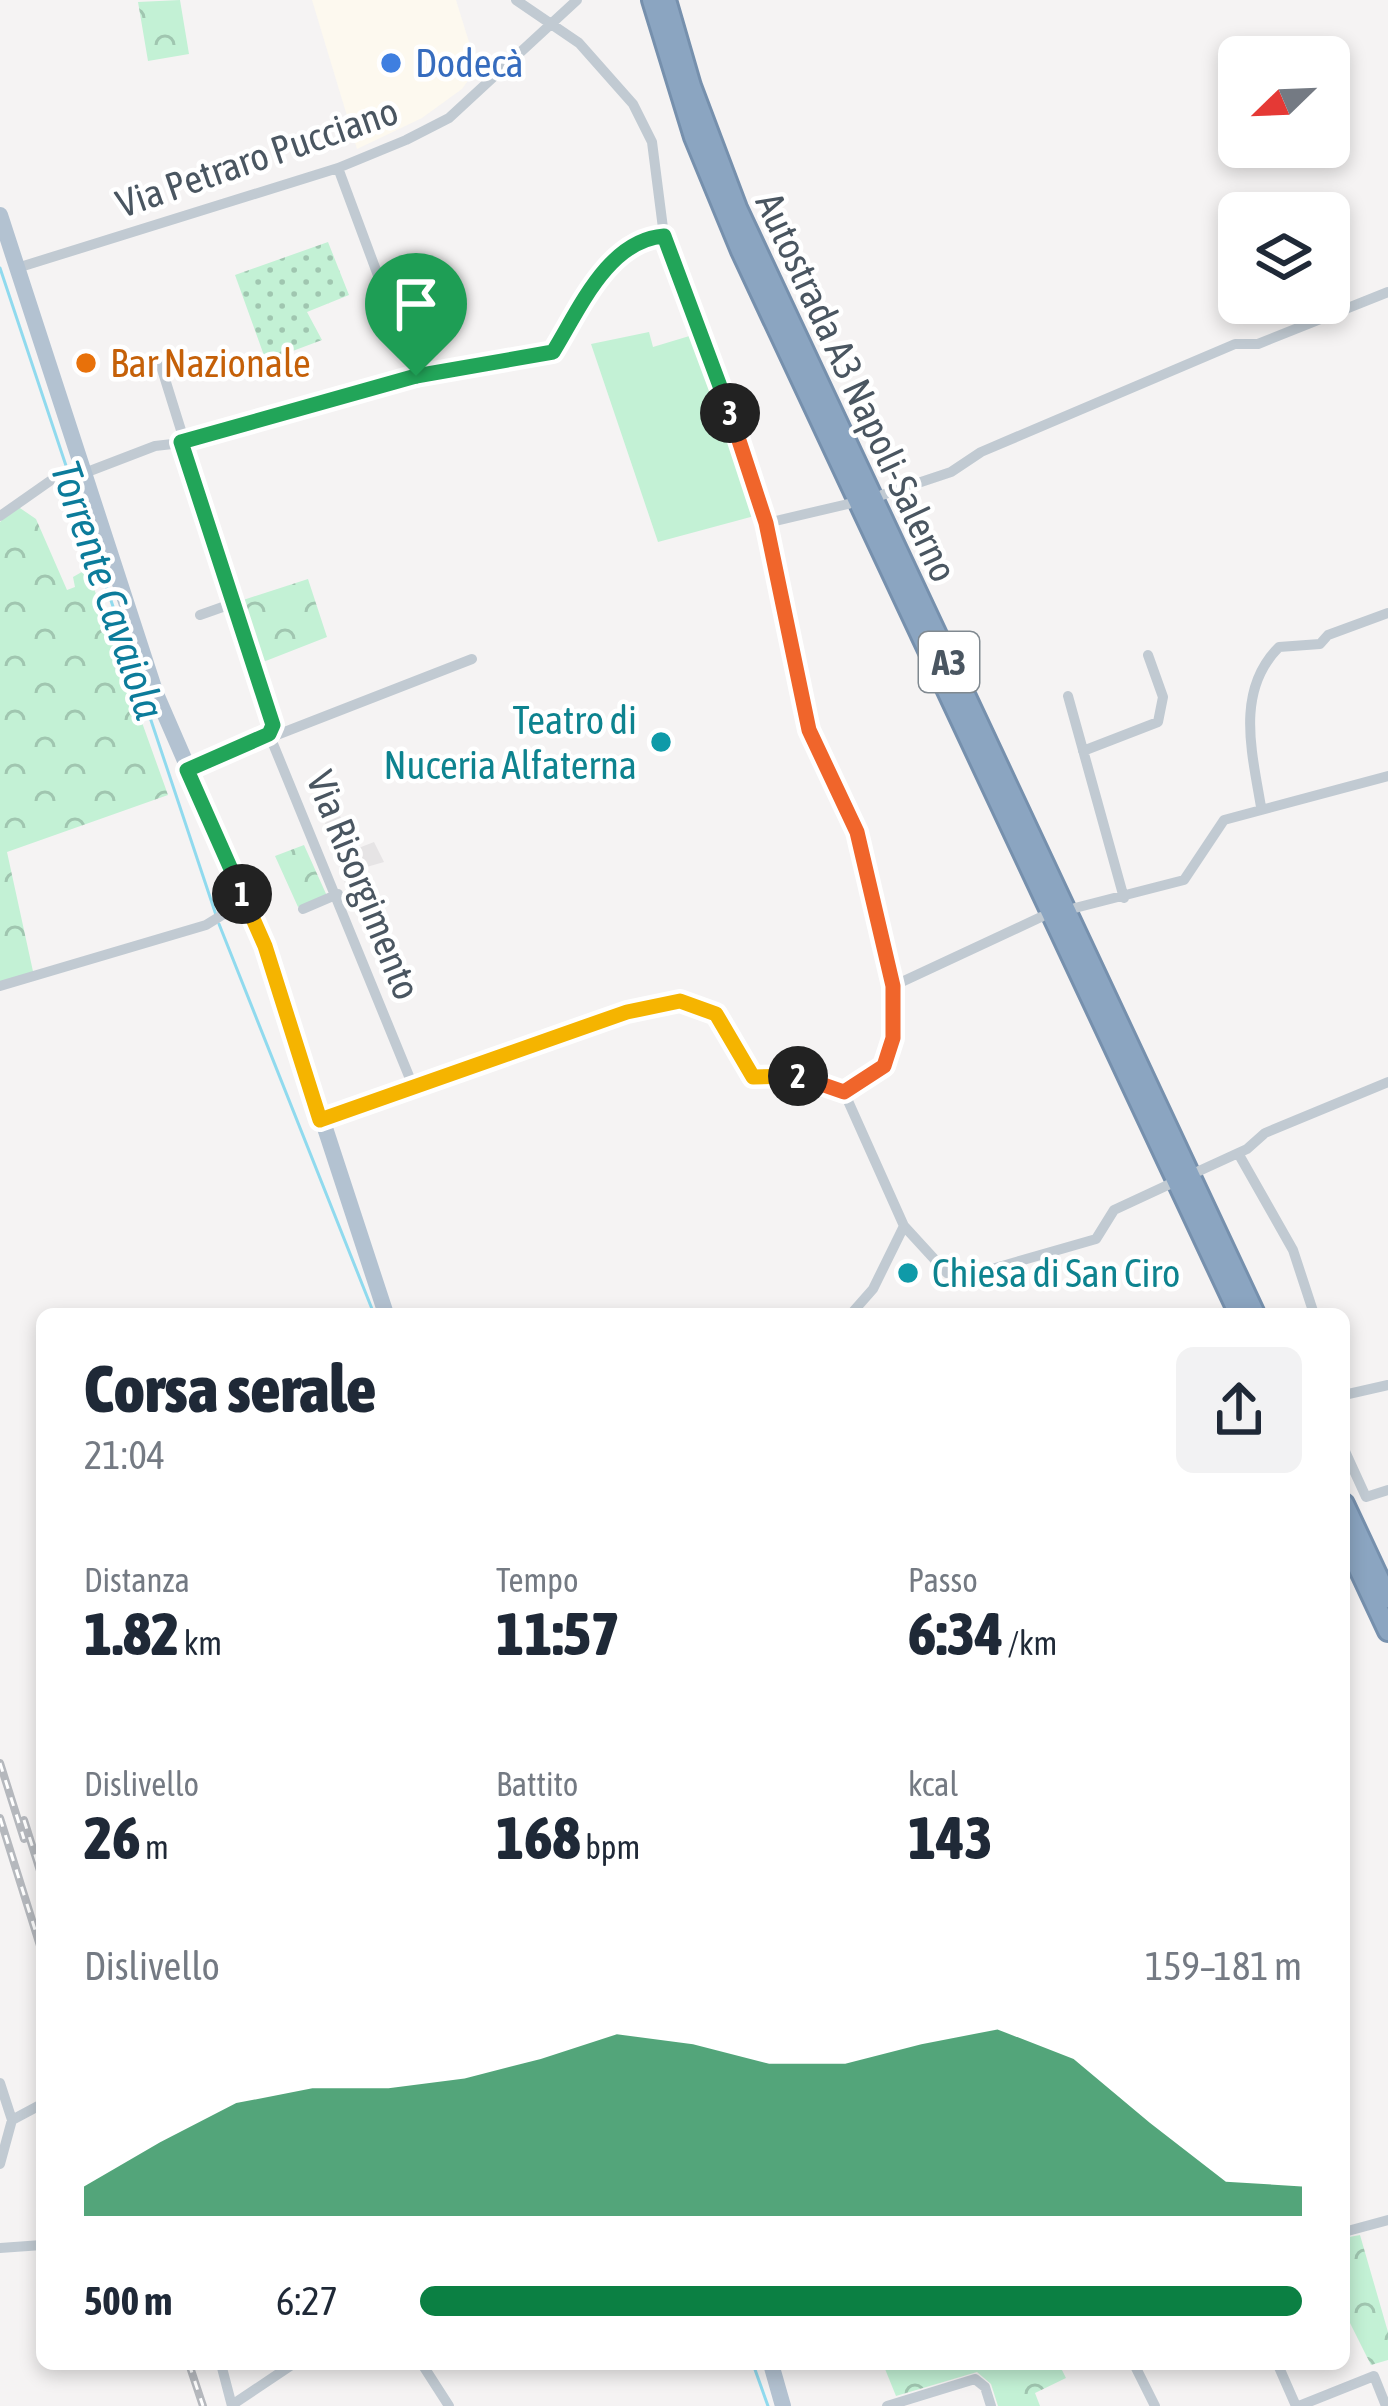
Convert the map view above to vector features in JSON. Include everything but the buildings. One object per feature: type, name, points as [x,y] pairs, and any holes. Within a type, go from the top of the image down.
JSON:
[{"type":"highway","name":"Autostrada A3 Napoli-Salerno","points":[[652,0],[694,137],[741,251],[1236,1308]]},
{"type":"highway","name":"Autostrada A3 Napoli-Salerno","points":[[666,0],[691,86],[737,208],[1252,1308]]},
{"type":"highway","points":[[1350,1517],[1388,1598]]},
{"type":"highway","points":[[1350,1550],[1388,1631]]},
{"type":"main road","points":[[0,215],[10,268],[82,473],[187,770],[320,1120],[384,1308]]},
{"type":"main road","points":[[772,2370],[783,2406]]},
{"type":"street","points":[[516,0],[555,25],[633,104],[652,142],[664,236],[766,523],[809,730],[857,832],[893,986],[893,1038],[884,1066],[844,1092]]},
{"type":"street","name":"Via Petraro Pucciano","points":[[10,268],[338,169],[449,118],[577,0]]},
{"type":"street","points":[[338,169],[416,376]]},
{"type":"street","points":[[82,473],[416,376],[553,352],[606,267],[647,237],[664,236]]},
{"type":"street","points":[[883,495],[951,472],[981,452],[1235,344],[1258,344],[1388,292]]},
{"type":"street","name":"Via Risorgimento","points":[[160,363],[273,725],[269,734],[413,1086]]},
{"type":"street","points":[[0,516],[50,481]]},
{"type":"street","points":[[766,523],[848,504]]},
{"type":"street","points":[[200,615],[234,603]]},
{"type":"street","points":[[1261,807],[1249,705],[1261,665],[1279,647],[1320,644],[1328,634],[1388,613]]},
{"type":"street","points":[[1083,751],[1158,722],[1162,698],[1148,655]]},
{"type":"street","points":[[187,770],[472,658]]},
{"type":"street","points":[[1068,696],[1124,898]]},
{"type":"street","points":[[1075,908],[1184,880],[1224,820],[1261,807],[1325,797],[1388,776]]},
{"type":"street","points":[[303,909],[338,894]]},
{"type":"street","points":[[0,986],[206,925],[239,905]]},
{"type":"street","points":[[893,986],[1041,917]]},
{"type":"street","points":[[320,1120],[680,1001],[716,1014],[753,1077],[808,1077],[844,1092],[904,1226],[947,1274],[985,1271],[1096,1239],[1114,1210],[1170,1184]]},
{"type":"street","points":[[1199,1171],[1238,1153],[1265,1133],[1388,1082]]},
{"type":"street","points":[[1238,1153],[1293,1250],[1312,1308]]},
{"type":"street","points":[[856,1308],[873,1289],[904,1226]]},
{"type":"street","points":[[1350,1394],[1388,1384]]},
{"type":"street","points":[[1350,1462],[1366,1496],[1388,1490]]},
{"type":"street","points":[[0,2083],[12,2120],[0,2164]]},
{"type":"street","points":[[12,2120],[36,2107]]},
{"type":"street","points":[[1350,2230],[1388,2220]]},
{"type":"street","points":[[0,2248],[36,2246]]},
{"type":"street","points":[[223,2370],[232,2406],[284,2370]]},
{"type":"street","points":[[426,2370],[449,2406]]},
{"type":"street","points":[[1137,2370],[1155,2406]]},
{"type":"street","points":[[1280,2370],[1298,2406],[1374,2376],[1386,2406]]},
{"type":"street","points":[[887,2406],[975,2379],[985,2387],[991,2406]]},
{"type":"shaded area","points":[[312,0],[456,0],[477,68],[462,89],[422,118],[357,149]]},
{"type":"shaded area","points":[[340,816],[356,849],[374,842],[384,862],[356,870],[359,880],[346,886],[325,823]]},
{"type":"green space","points":[[180,0],[189,54],[148,61],[138,2]]},
{"type":"green space","points":[[328,242],[349,295],[307,312],[322,340],[266,361],[235,275]]},
{"type":"green space","points":[[649,332],[653,347],[696,334],[758,515],[658,542],[591,344]]},
{"type":"green space","points":[[17,506],[36,519],[67,590],[75,587],[73,577],[87,569],[168,795],[7,852],[34,976],[0,984],[0,522]]},
{"type":"green space","points":[[308,579],[327,637],[258,664],[234,603]]},
{"type":"green space","points":[[304,845],[327,896],[298,907],[275,856]]},
{"type":"green space","points":[[1360,2235],[1388,2332],[1388,2360],[1371,2365],[1350,2323],[1350,2237]]},
{"type":"green space","points":[[885,2370],[1062,2370],[1066,2378],[1035,2393],[1040,2406],[998,2406],[991,2384],[977,2372],[896,2396]]},
{"type":"waterway","name":"Torrente Cavaiola","points":[[0,268],[216,915]]},
{"type":"waterway","name":"Torrente Cavaiola","points":[[219,924],[372,1308]]},
{"type":"waterway","name":"Torrente Cavaiola","points":[[755,2370],[768,2406]]},
{"type":"railway","points":[[0,1763],[24,1839]]},
{"type":"railway","points":[[0,1818],[36,1933]]},
{"type":"railway","points":[[24,1820],[36,1858]]},
{"type":"railway","points":[[191,2370],[203,2406]]},
{"type":"place","name":"Dodecà","points":[[391,63]]},
{"type":"place","name":"Bar Nazionale","points":[[86,363]]},
{"type":"place","name":"Teatro di Nuceria Alfaterna","points":[[661,742]]},
{"type":"place","name":"Chiesa di San Ciro","points":[[908,1273]]},
{"type":"route","points":[[664,236],[766,523],[809,730],[857,832],[877,903],[893,986],[893,1038],[884,1066],[844,1092],[808,1077],[773,1073],[753,1077],[716,1014],[680,1001],[627,1012],[320,1120],[265,946],[187,770],[269,734],[273,725],[181,442],[416,376],[553,352],[606,267],[647,237],[664,236]]}]
